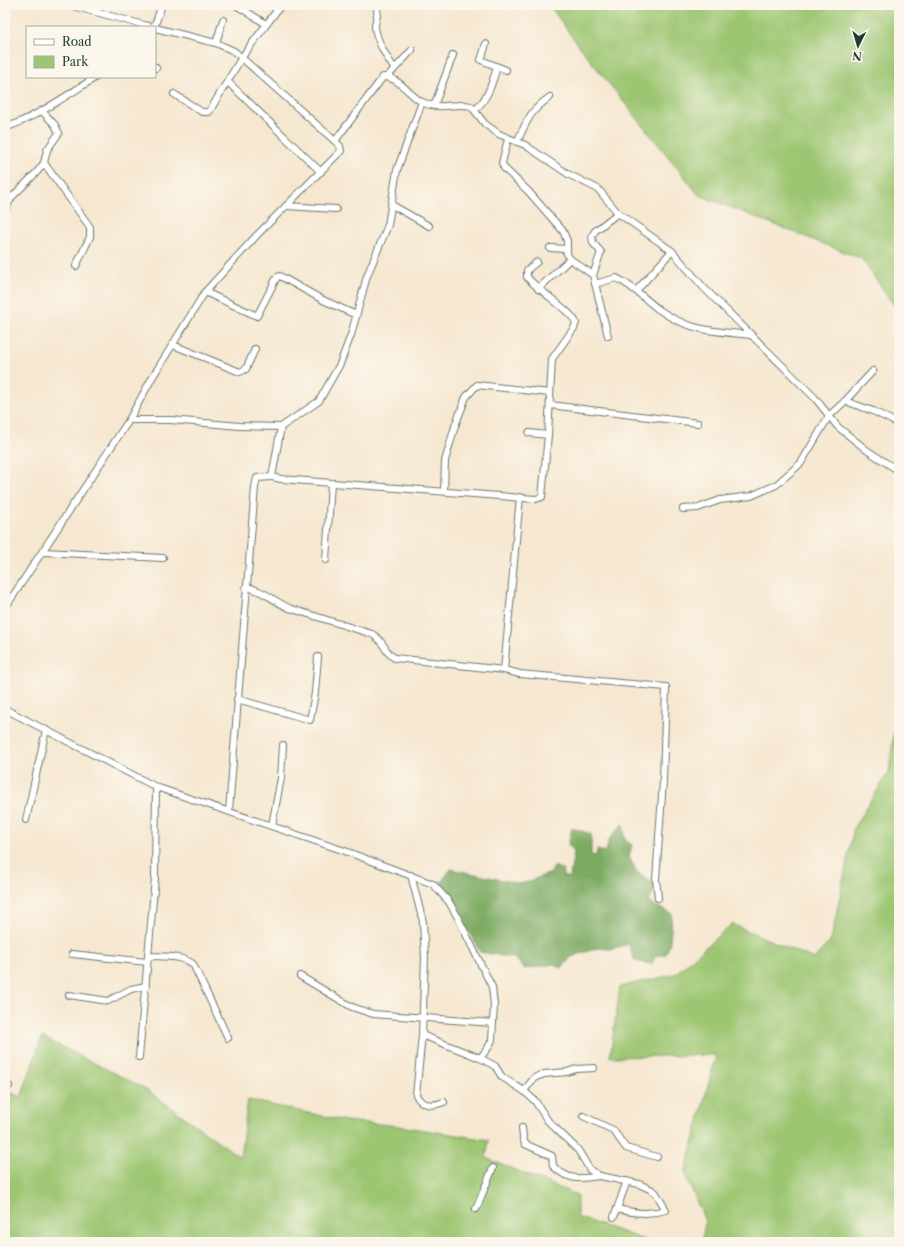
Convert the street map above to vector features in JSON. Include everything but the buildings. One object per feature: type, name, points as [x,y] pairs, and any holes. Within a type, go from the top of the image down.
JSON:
[{"type":"street","points":[[69,5],[148,26]]},
{"type":"street","points":[[152,26],[162,5]]},
{"type":"street","points":[[236,5],[266,24]]},
{"type":"street","points":[[174,94],[198,110],[207,113],[228,82],[242,57],[280,5]]},
{"type":"street","points":[[376,5],[378,12],[375,23],[376,31],[383,50],[394,68]]},
{"type":"street","points":[[216,43],[223,20]]},
{"type":"street","points":[[5,608],[129,420],[152,378],[205,292],[257,235],[341,151],[340,146],[335,141],[242,57],[216,43],[156,28]]},
{"type":"street","points":[[486,44],[481,60],[506,70]]},
{"type":"street","points":[[335,141],[381,79],[387,77],[412,50]]},
{"type":"street","points":[[434,106],[453,55]]},
{"type":"street","points":[[475,110],[484,101],[497,67]]},
{"type":"street","points":[[387,77],[422,102],[434,106],[448,107],[467,105],[475,110],[486,124],[568,174],[598,189],[618,213],[672,251],[704,288],[815,398],[838,427],[899,471]]},
{"type":"street","points":[[5,128],[42,111],[94,78]]},
{"type":"street","points":[[228,82],[321,172]]},
{"type":"street","points":[[517,142],[531,113],[550,97]]},
{"type":"street","points":[[129,420],[171,420],[240,426],[281,427],[319,401],[340,364],[367,276],[388,225],[397,170],[422,102]]},
{"type":"street","points":[[5,210],[12,197],[44,163],[47,150],[59,134],[55,125],[42,111]]},
{"type":"street","points":[[508,138],[502,163],[504,168],[528,191],[559,226],[566,236],[566,249],[570,258],[593,275]]},
{"type":"street","points":[[44,163],[90,227],[90,237],[76,266]]},
{"type":"street","points":[[392,205],[429,226]]},
{"type":"street","points":[[286,206],[336,209]]},
{"type":"street","points":[[608,336],[593,275],[601,252],[593,243],[592,236],[618,213]]},
{"type":"street","points":[[550,248],[566,249]]},
{"type":"street","points":[[636,291],[672,251]]},
{"type":"street","points":[[538,289],[570,258]]},
{"type":"street","points":[[229,811],[246,587],[256,480],[260,477],[272,477],[276,479],[536,499],[542,497],[548,435],[552,359],[576,323],[570,314],[538,289],[526,275],[527,270],[537,262]]},
{"type":"street","points":[[205,292],[257,316],[277,277],[280,276],[323,300],[356,315]]},
{"type":"street","points":[[595,284],[614,278],[620,280],[636,291],[658,309],[687,326],[700,330],[751,335]]},
{"type":"street","points":[[173,345],[240,372],[246,369],[255,349]]},
{"type":"street","points":[[683,509],[698,508],[720,500],[751,496],[776,485],[801,463],[829,416],[873,371]]},
{"type":"street","points":[[444,491],[445,460],[455,426],[466,397],[477,385],[550,393]]},
{"type":"street","points":[[845,401],[873,411],[899,424]]},
{"type":"street","points":[[550,405],[698,423]]},
{"type":"street","points":[[272,477],[281,427]]},
{"type":"street","points":[[529,433],[548,435]]},
{"type":"street","points":[[326,560],[331,483]]},
{"type":"street","points":[[504,670],[520,497]]},
{"type":"street","points":[[43,552],[163,558]]},
{"type":"street","points":[[246,587],[262,591],[277,603],[289,608],[372,634],[381,640],[390,655],[395,658],[504,670],[520,674],[666,687],[662,794],[656,879],[658,898]]},
{"type":"street","points":[[237,699],[310,720],[315,693],[318,657]]},
{"type":"street","points":[[5,709],[156,787],[272,826],[433,884],[449,902],[492,987],[493,1023],[491,1044],[480,1058]]},
{"type":"street","points":[[26,820],[46,730]]},
{"type":"street","points":[[272,826],[281,778],[283,745]]},
{"type":"street","points":[[139,1057],[155,878],[156,787]]},
{"type":"street","points":[[411,875],[423,922],[425,958],[422,1035],[416,1095],[420,1101],[431,1105],[444,1102]]},
{"type":"street","points":[[72,954],[148,959],[178,958],[188,960],[193,964],[228,1038]]},
{"type":"street","points":[[300,976],[362,1011],[373,1014],[422,1019],[493,1023]]},
{"type":"street","points":[[69,995],[108,1000],[132,989],[146,986]]},
{"type":"street","points":[[422,1035],[480,1058],[495,1066],[505,1080],[524,1091],[535,1101],[548,1121],[575,1146],[588,1168],[600,1176]]},
{"type":"street","points":[[524,1091],[534,1078],[544,1074],[567,1072],[576,1068],[594,1068]]},
{"type":"street","points":[[583,1116],[614,1130],[626,1148],[657,1157]]},
{"type":"street","points":[[522,1128],[525,1144],[552,1156],[553,1166],[570,1177],[581,1179],[600,1176],[639,1184],[656,1193],[666,1210],[638,1214],[617,1209]]},
{"type":"street","points":[[476,1209],[492,1168]]},
{"type":"street","points":[[614,1217],[627,1181]]},
{"type":"green space","points":[[549,5],[899,5],[899,313],[862,259],[699,195],[582,50]]},
{"type":"green space","points":[[899,689],[899,1242],[702,1242],[705,1221],[685,1174],[716,1055],[610,1057],[620,987],[675,974],[732,924],[814,959],[831,940],[854,827],[889,772]]},
{"type":"green space","points":[[623,824],[625,840],[632,845],[629,857],[637,872],[657,886],[648,902],[672,914],[670,943],[666,954],[655,956],[652,964],[635,961],[629,944],[610,949],[597,948],[571,957],[561,969],[554,964],[525,969],[514,958],[480,952],[441,882],[451,869],[521,884],[551,873],[554,866],[563,870],[563,877],[570,877],[574,851],[568,845],[572,828],[591,834],[591,855],[596,856],[597,850],[606,852],[609,839]]},
{"type":"green space","points":[[42,1037],[144,1088],[240,1157],[248,1100],[346,1121],[399,1126],[489,1140],[486,1158],[577,1195],[577,1217],[651,1242],[5,1242],[5,1090],[21,1097]]}]
